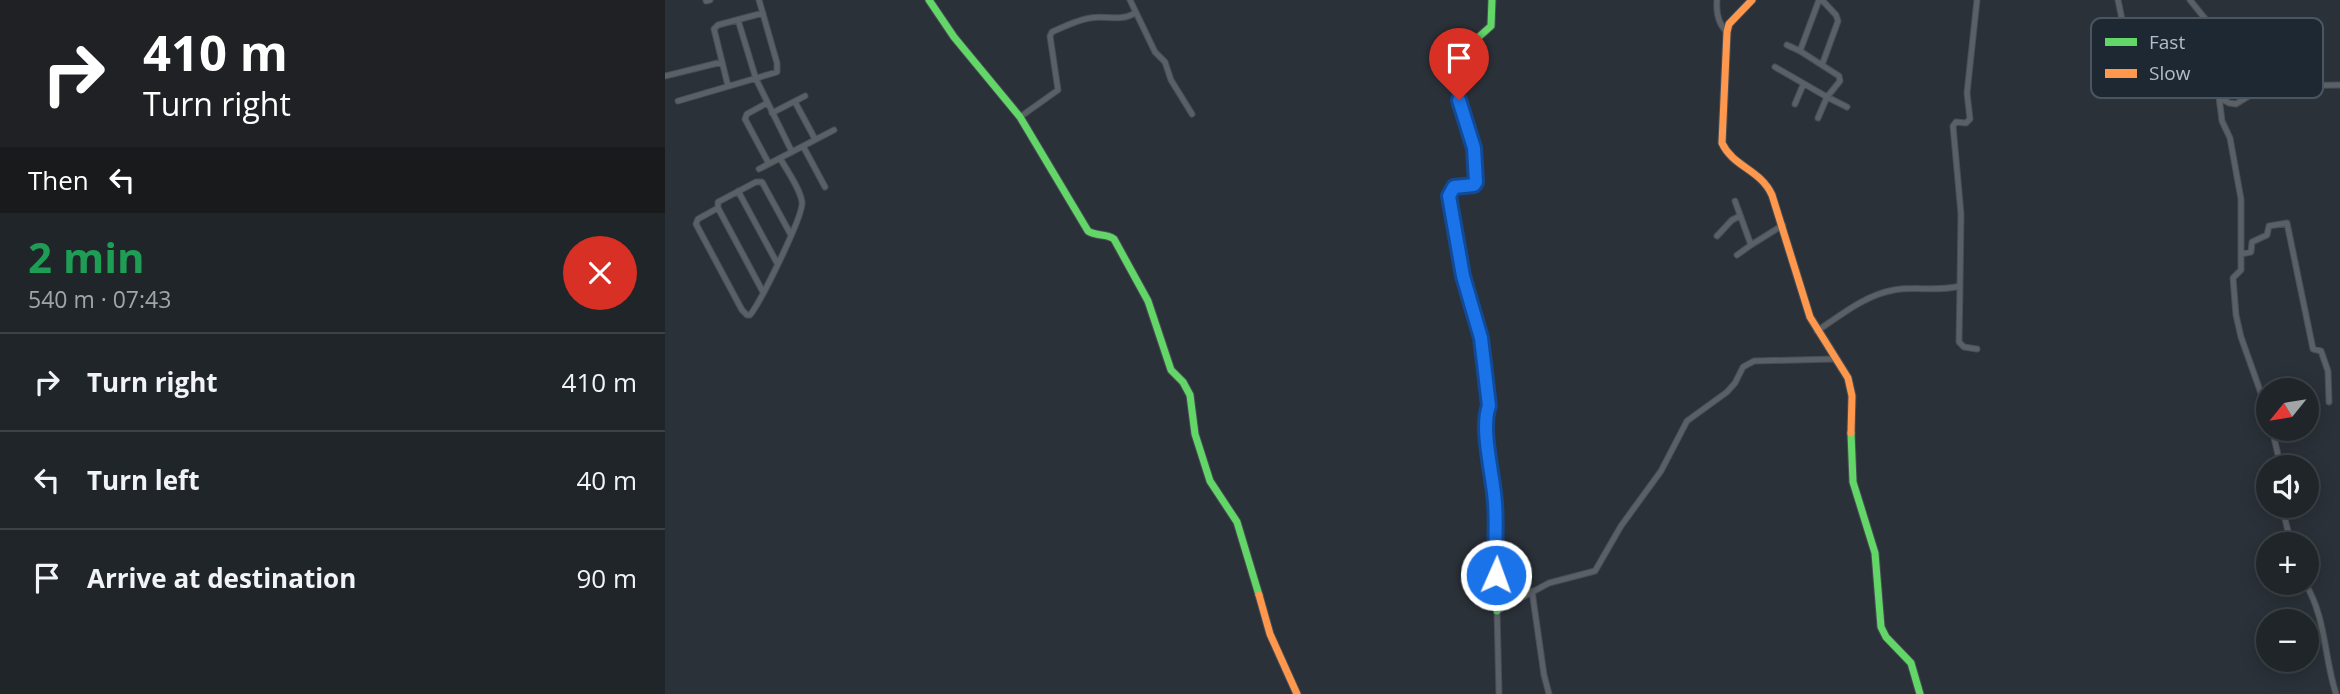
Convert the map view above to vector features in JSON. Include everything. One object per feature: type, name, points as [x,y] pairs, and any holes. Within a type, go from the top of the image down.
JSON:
[{"type":"street","points":[[678,101],[773,75],[778,68],[759,0]]},
{"type":"street","points":[[929,0],[971,60],[1020,117],[1088,231],[1094,235],[1109,235],[1114,239],[1148,301],[1171,370],[1183,382],[1190,396],[1195,434],[1210,481],[1237,522],[1270,634],[1297,694]]},
{"type":"street","points":[[1130,0],[1156,52],[1165,62],[1171,80],[1192,114]]},
{"type":"street","points":[[1492,0],[1491,26],[1467,46],[1453,65],[1452,73],[1474,148],[1476,179],[1474,185],[1454,187],[1449,196],[1463,276],[1481,338],[1489,406],[1488,455],[1495,499],[1499,694]]},
{"type":"street","points":[[1717,0],[1720,27],[1727,32]]},
{"type":"street","points":[[1752,0],[1729,24],[1727,32],[1722,143],[1729,156],[1763,180],[1783,225],[1801,297],[1817,331],[1845,371],[1851,390],[1853,487],[1875,554],[1881,627],[1885,637],[1908,657],[1916,674],[1920,694]]},
{"type":"street","points":[[1800,51],[1820,0],[1836,15],[1838,21],[1822,65]]},
{"type":"street","points":[[1977,0],[1968,91],[1970,118],[1968,122],[1956,122],[1954,126],[1961,214],[1959,342],[1964,347],[1977,349]]},
{"type":"street","points":[[2118,0],[2122,18]]},
{"type":"street","points":[[2190,0],[2205,18]]},
{"type":"street","points":[[729,86],[714,29],[762,13]]},
{"type":"street","points":[[1020,117],[1058,90],[1050,36],[1052,33],[1088,18],[1105,16],[1123,19],[1135,13]]},
{"type":"street","points":[[738,20],[756,79],[792,152]]},
{"type":"street","points":[[1787,45],[1840,78],[1840,82],[1827,97],[1818,118]]},
{"type":"street","points":[[665,76],[722,62]]},
{"type":"street","points":[[1775,67],[1847,107]]},
{"type":"street","points":[[1795,103],[1804,85]]},
{"type":"street","points":[[772,113],[805,96]]},
{"type":"street","points":[[2219,98],[2222,121],[2230,138],[2241,199],[2241,270],[2233,278],[2236,315],[2256,379]]},
{"type":"street","points":[[2221,98],[2236,104],[2246,98]]},
{"type":"street","points":[[795,102],[815,139]]},
{"type":"street","points":[[767,103],[745,116],[769,164]]},
{"type":"street","points":[[759,169],[834,130]]},
{"type":"street","points":[[803,146],[825,187]]},
{"type":"street","points":[[718,208],[698,219],[696,223],[744,314],[747,315],[752,312],[778,263],[803,203],[781,158]]},
{"type":"street","points":[[762,292],[718,208],[718,202],[756,182],[762,182],[791,235]]},
{"type":"street","points":[[738,191],[778,263]]},
{"type":"street","points":[[1735,201],[1751,246]]},
{"type":"street","points":[[1717,236],[1732,220],[1740,216]]},
{"type":"street","points":[[2241,254],[2251,252],[2252,242],[2267,235],[2269,226],[2287,223],[2313,348],[2321,352],[2328,371],[2329,402]]},
{"type":"street","points":[[1737,256],[1783,225]]},
{"type":"street","points":[[1817,331],[1868,297],[1896,289],[1948,289],[1960,286]]},
{"type":"street","points":[[1497,611],[1549,583],[1595,571],[1621,526],[1661,471],[1684,426],[1692,416],[1735,383],[1743,367],[1754,361],[1835,359]]},
{"type":"street","points":[[1532,591],[1543,675],[1549,694]]},
{"type":"street","points":[[2312,595],[2321,620],[2336,694]]},
{"type":"traffic: fast","points":[[929,0],[954,37],[1020,117],[1088,231],[1114,239],[1148,301],[1171,370],[1183,382],[1190,395],[1195,434],[1210,481],[1237,522],[1259,595]]},
{"type":"traffic: fast","points":[[1492,0],[1491,26],[1462,52],[1452,73],[1470,128],[1476,171],[1474,185],[1455,188],[1449,196],[1463,276],[1481,338],[1489,406],[1486,428],[1496,511],[1497,611]]},
{"type":"traffic: fast","points":[[1851,433],[1853,482],[1875,553],[1881,627],[1886,637],[1911,663],[1920,694]]},
{"type":"traffic: slow","points":[[1752,0],[1729,24],[1727,32],[1722,143],[1733,158],[1761,179],[1772,195],[1810,317],[1848,378],[1852,396],[1851,433]]},
{"type":"traffic: slow","points":[[1259,595],[1270,634],[1297,694]]},
{"type":"route","points":[[1459,100],[1474,148],[1476,182],[1474,185],[1454,187],[1449,196],[1463,276],[1481,338],[1489,406],[1488,455],[1495,499],[1496,575]]}]
